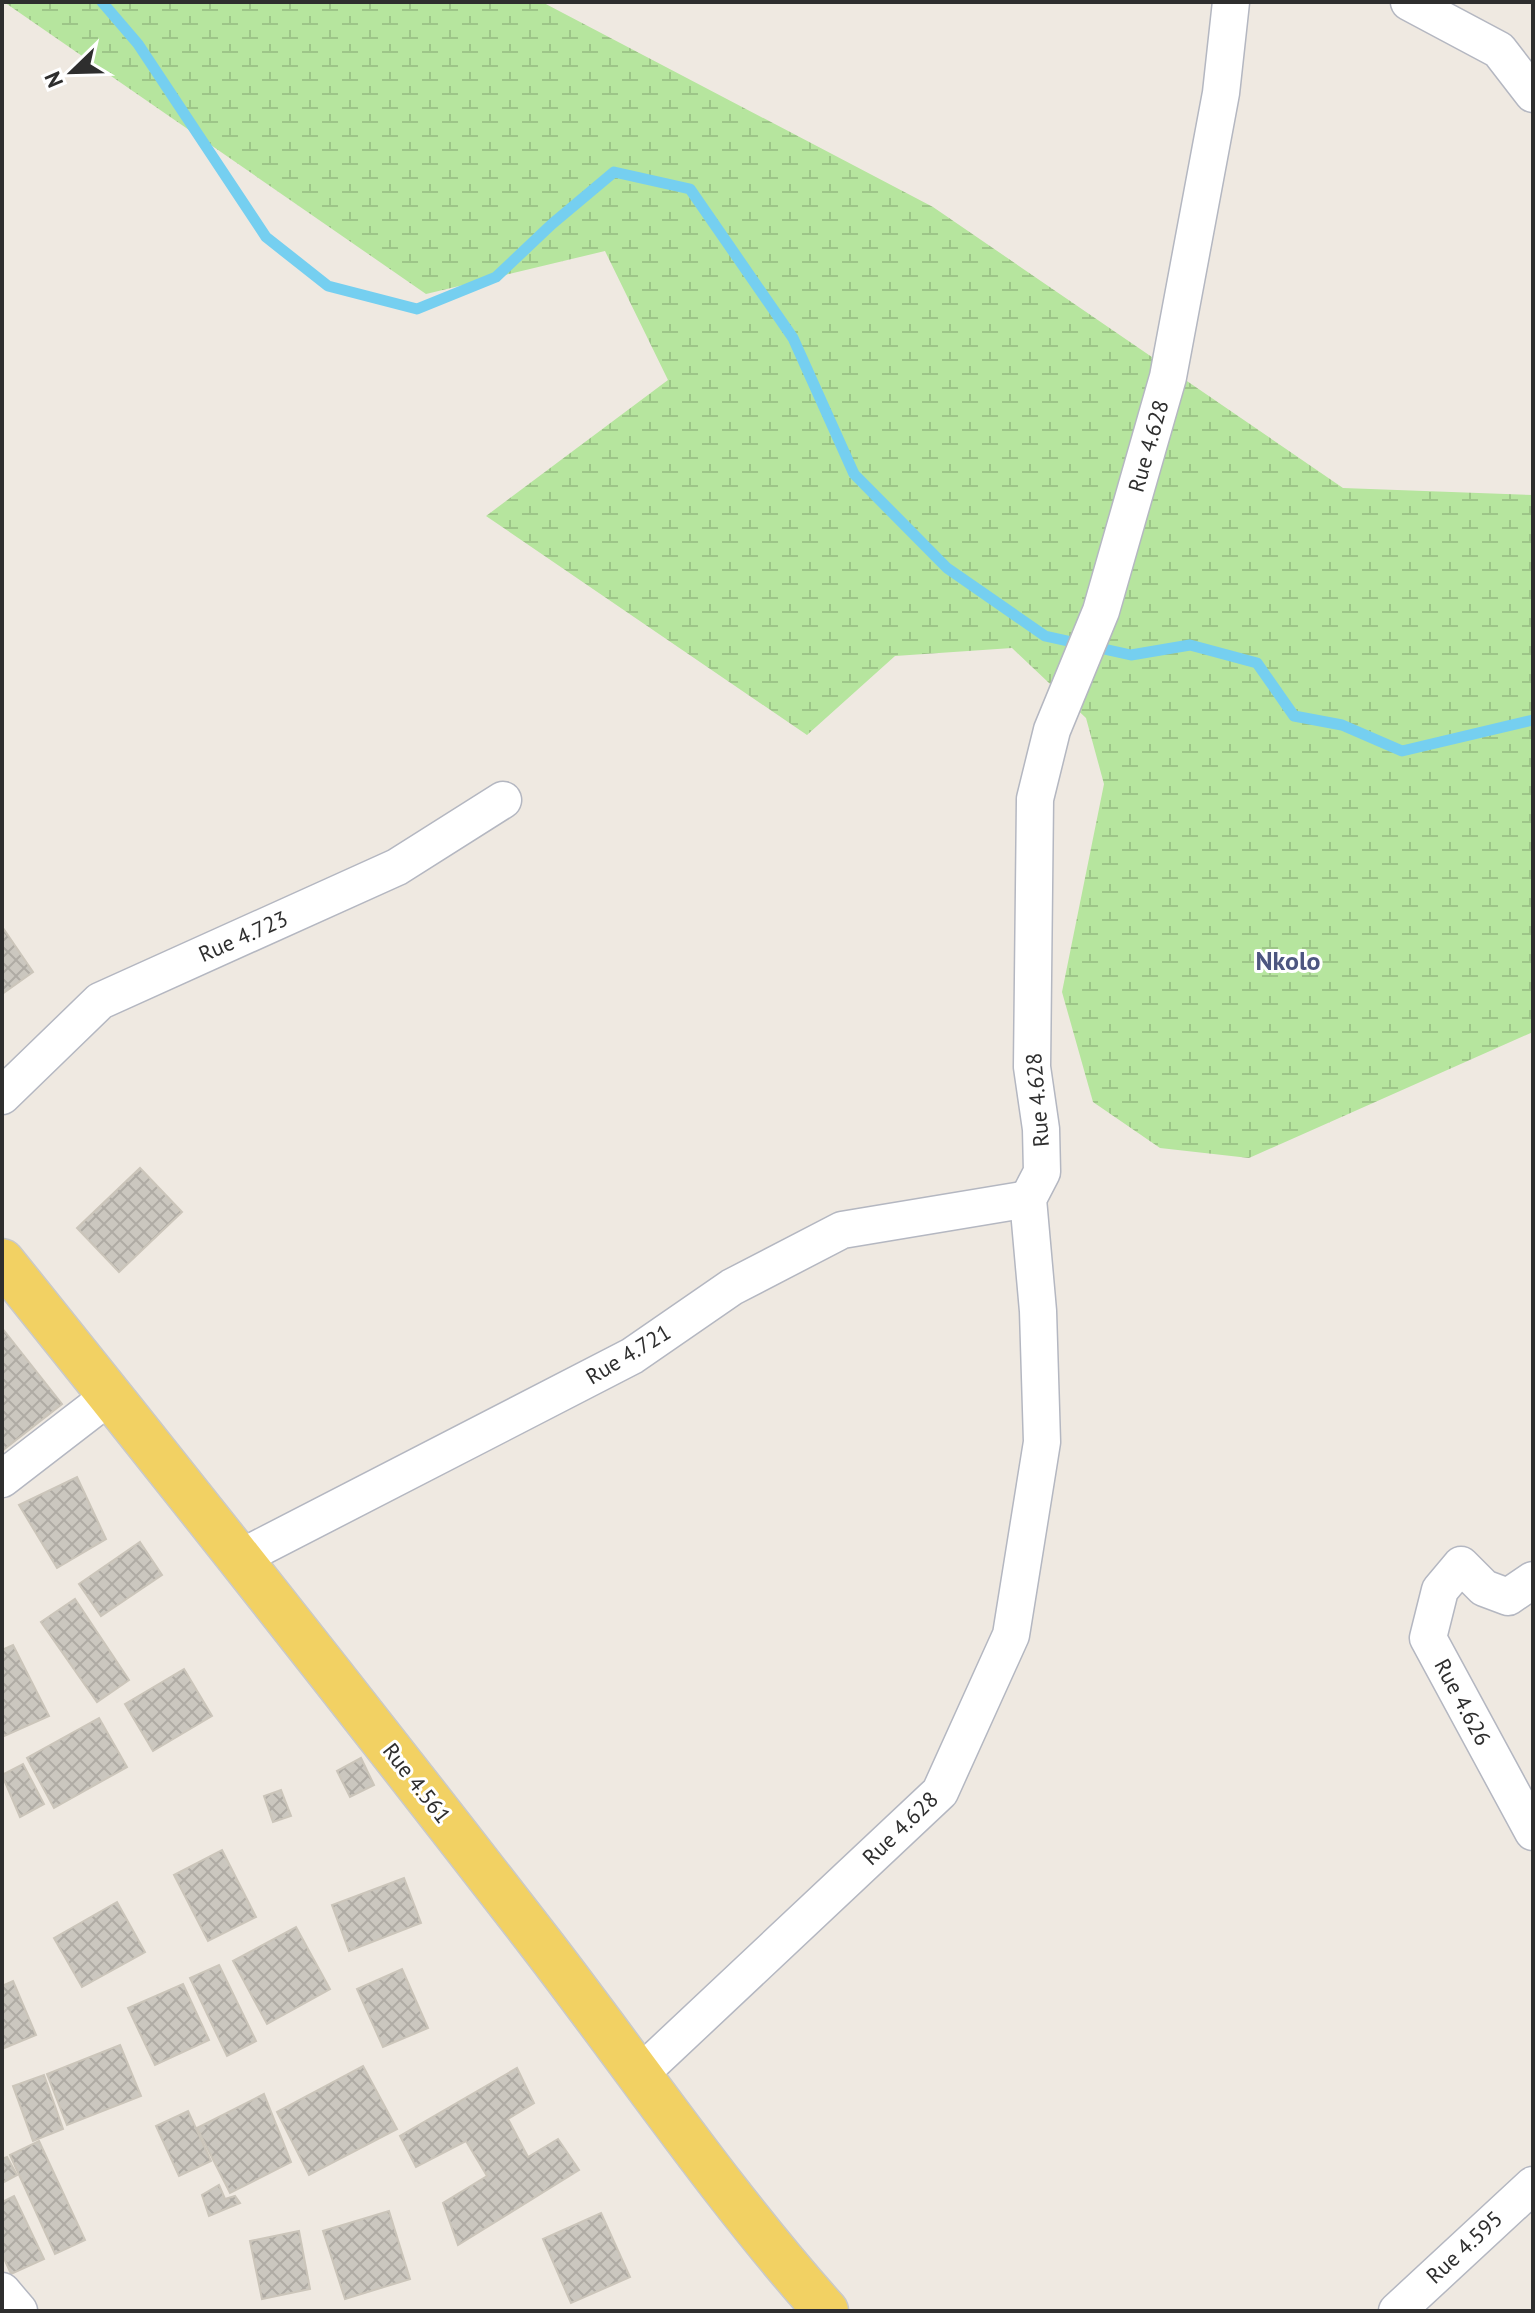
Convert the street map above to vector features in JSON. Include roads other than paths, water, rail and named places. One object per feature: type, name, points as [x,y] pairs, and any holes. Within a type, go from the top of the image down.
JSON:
[{"type":"main road","name":"Rue 4.561","points":[[2,1261],[242,1557],[641,2073],[773,2251],[826,2311]]},
{"type":"street","name":"Rue 4.628","points":[[641,2073],[940,1792],[1011,1635],[1042,1442],[1038,1311],[1028,1199],[1042,1172],[1041,1129],[1032,1067],[1035,799],[1052,730],[1074,684],[1101,611],[1168,377],[1221,93],[1231,2]]},
{"type":"street","points":[[1409,2],[1499,50],[1533,94]]},
{"type":"street","name":"Rue 4.723","points":[[2,1096],[100,1001],[397,867],[503,800]]},
{"type":"street","name":"Rue 4.721","points":[[242,1557],[632,1356],[732,1287],[842,1230],[1028,1199]]},
{"type":"street","points":[[2,1479],[111,1395]]},
{"type":"street","name":"Rue 4.626","points":[[1533,1580],[1508,1597],[1484,1588],[1461,1565],[1440,1590],[1428,1638],[1533,1832]]},
{"type":"street","name":"Rue 4.595","points":[[1397,2311],[1532,2187]]},
{"type":"street","points":[[2,2291],[19,2311]]},
{"type":"waterway","points":[[102,2],[138,44],[266,237],[328,286],[417,309],[496,277],[614,172],[690,189],[793,338],[854,474],[947,568],[1045,636],[1131,655],[1190,645],[1257,663],[1294,716],[1342,725],[1402,751],[1533,720]]},
{"type":"district","name":"Nkolo","points":[[1288,961]]}]
